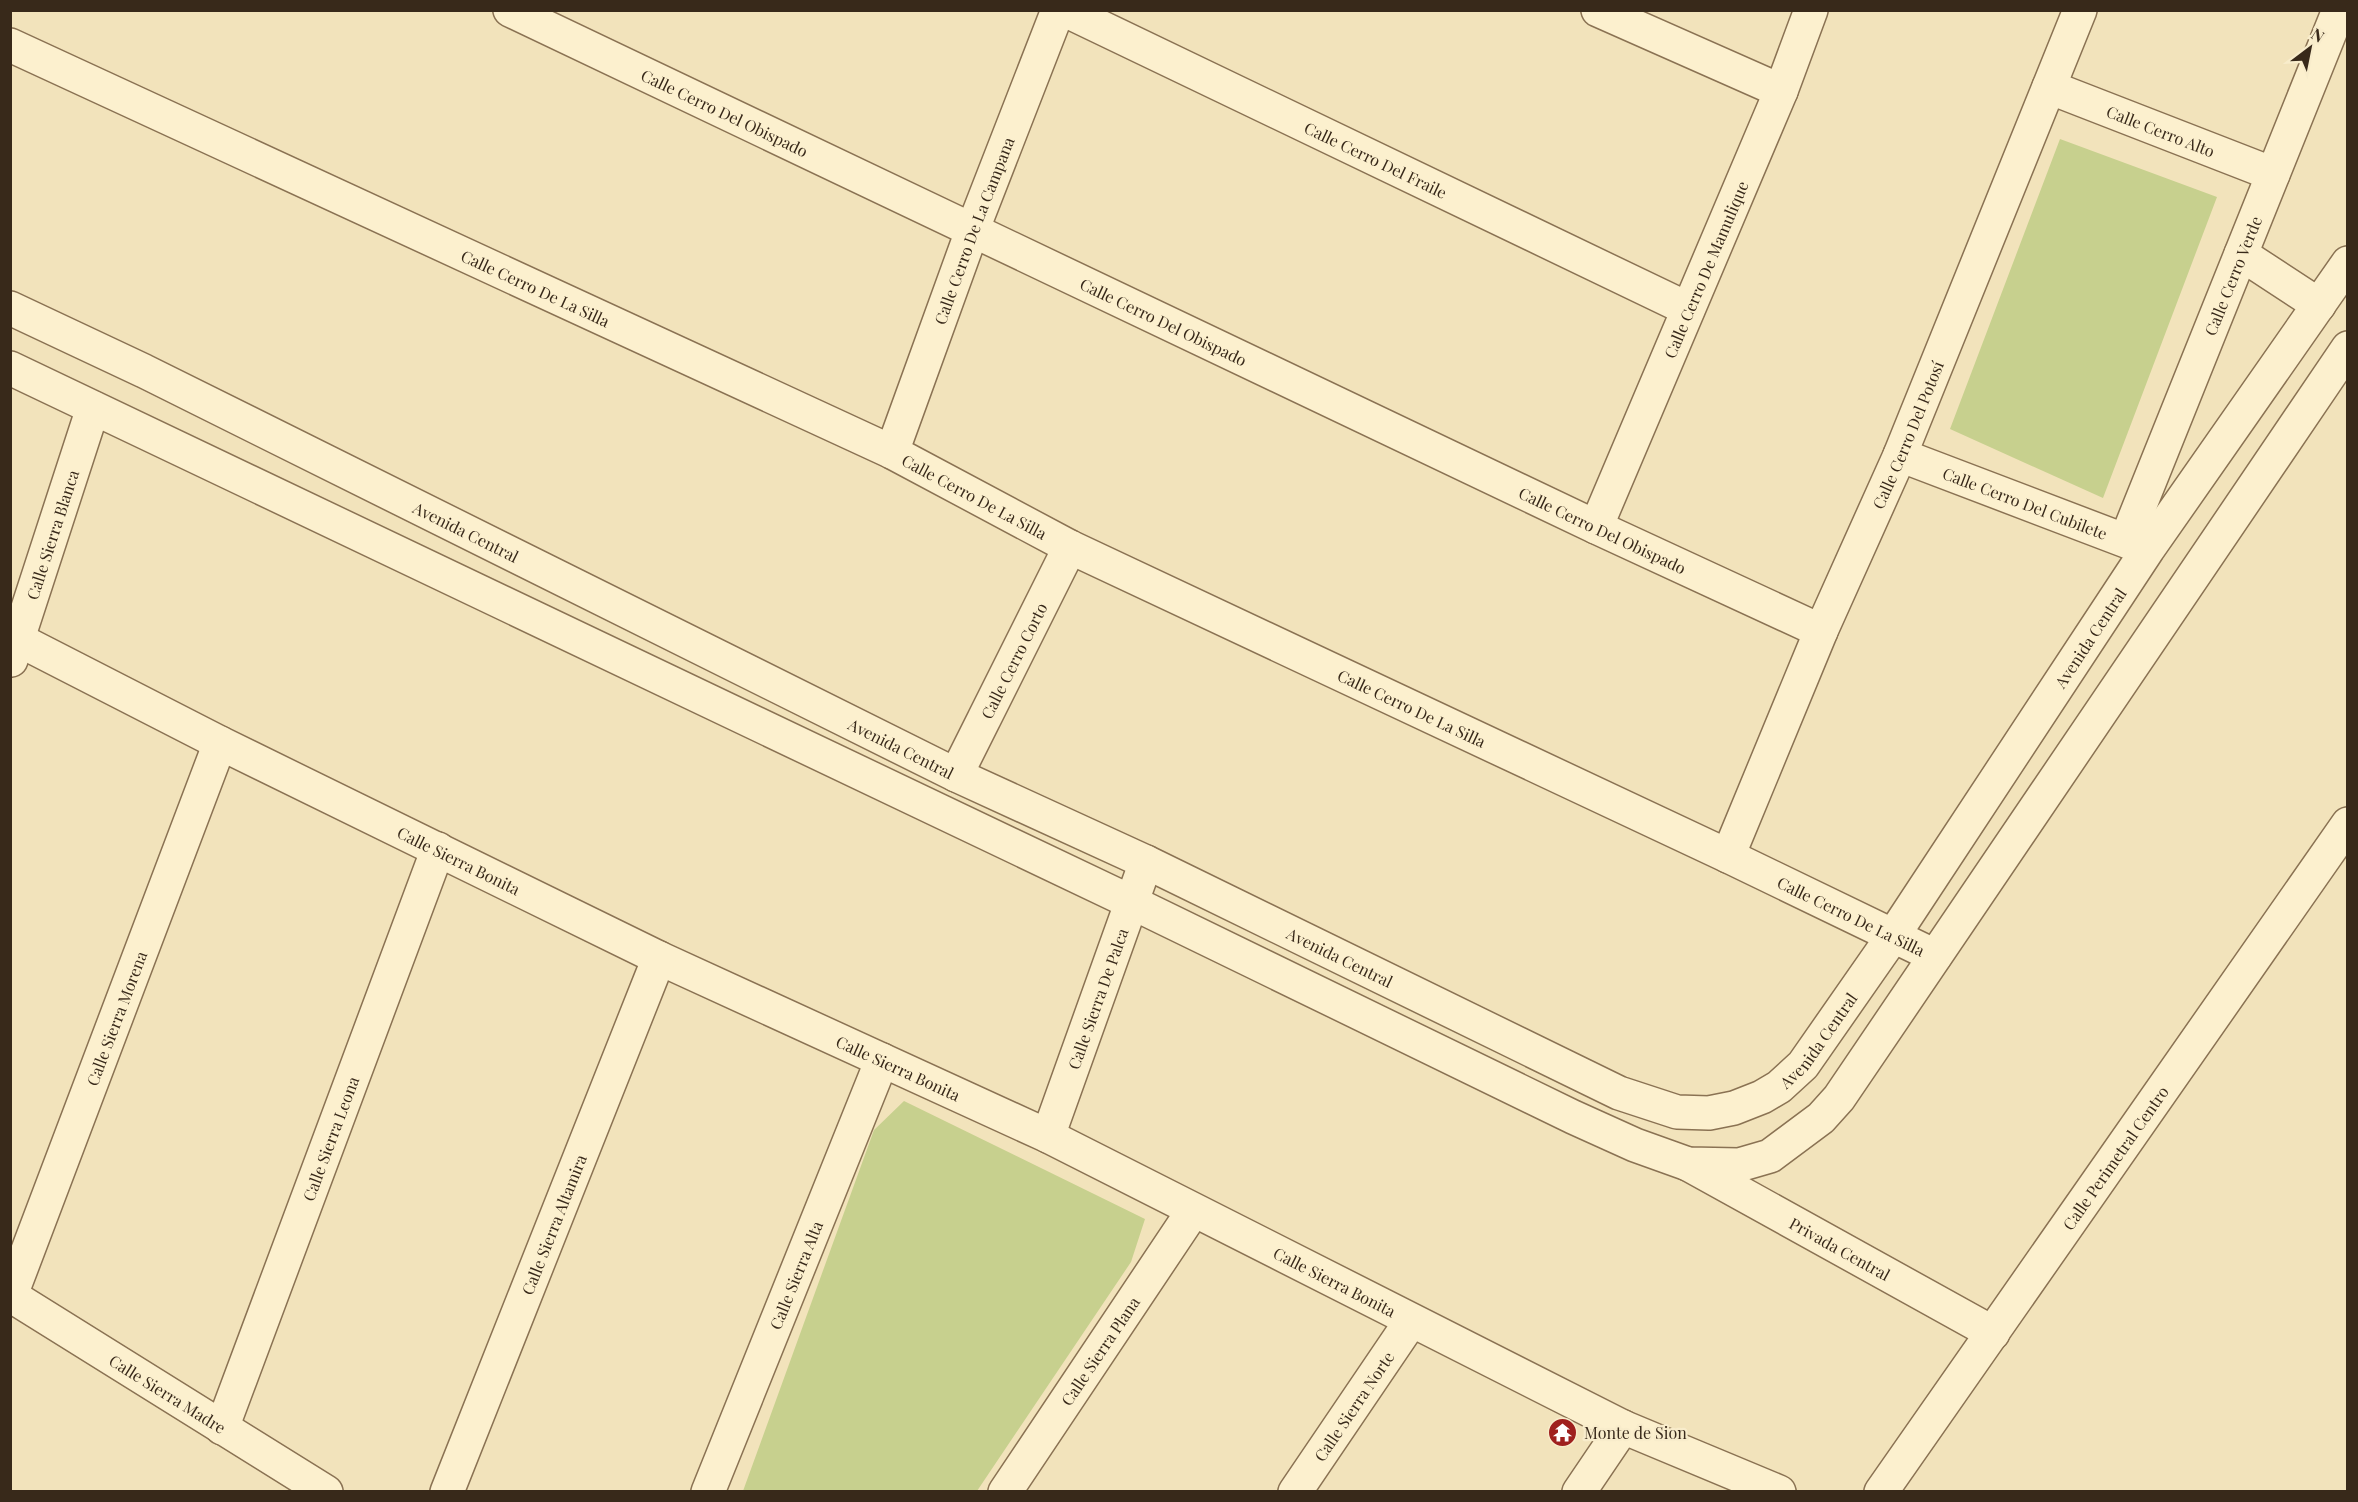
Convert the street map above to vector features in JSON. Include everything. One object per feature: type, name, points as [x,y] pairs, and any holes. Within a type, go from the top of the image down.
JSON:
[{"type":"street","name":"Calle Cerro Del Obispado","points":[[510,10],[1596,527],[1821,631]]},
{"type":"street","name":"Calle Cerro De La Campana","points":[[892,452],[972,231],[1058,10]]},
{"type":"street","name":"Calle Cerro Del Fraile","points":[[1065,10],[1688,309]]},
{"type":"street","points":[[1598,10],[1781,91]]},
{"type":"street","name":"Calle Cerro De Mamulique","points":[[1596,527],[1781,91],[1811,10]]},
{"type":"street","name":"Calle Cerro Del Potosí","points":[[1728,856],[1821,631],[1900,455],[2080,10]]},
{"type":"street","name":"Calle Cerro Verde","points":[[2137,545],[2241,254],[2339,10]]},
{"type":"street","name":"Calle Cerro De La Silla","points":[[10,45],[892,452],[1070,547],[1728,856],[1935,956]]},
{"type":"street","name":"Calle Cerro Alto","points":[[2049,87],[2273,174]]},
{"type":"street","points":[[2241,254],[2319,305]]},
{"type":"street","name":"Avenida Central","points":[[10,308],[155,376],[956,775],[1146,862],[1619,1093],[1677,1112],[1709,1113],[1734,1108],[1779,1087],[1803,1065],[1893,936],[2137,545],[2348,264]]},
{"type":"street","points":[[10,368],[1131,902],[1573,1118],[1635,1145],[1688,1164],[1739,1165],[1770,1156],[1821,1118],[1839,1098],[2348,348]]},
{"type":"street","name":"Calle Sierra Blanca","points":[[15,650],[93,408]]},
{"type":"street","name":"Calle Cerro Del Cubilete","points":[[1900,455],[2137,545]]},
{"type":"street","name":"Calle Cerro Corto","points":[[956,775],[1070,547]]},
{"type":"street","name":"Calle Sierra Bonita","points":[[15,650],[220,743],[659,958],[1048,1136],[1623,1427],[1779,1491]]},
{"type":"street","name":"Calle Sierra Morena","points":[[11,1295],[220,743]]},
{"type":"street","name":"Calle Perimetral Centro","points":[[1881,1491],[2348,824]]},
{"type":"street","name":"Calle Sierra Leona","points":[[222,1428],[438,849]]},
{"type":"street","name":"Calle Sierra De Palca","points":[[1048,1136],[1146,862]]},
{"type":"street","name":"Calle Sierra Altamira","points":[[447,1491],[659,958]]},
{"type":"street","name":"Calle Sierra Alta","points":[[708,1491],[882,1059]]},
{"type":"street","name":"Privada Central","points":[[1688,1164],[1993,1333]]},
{"type":"street","name":"Calle Sierra Plana","points":[[1005,1491],[1193,1211]]},
{"type":"street","name":"Calle Sierra Madre","points":[[11,1295],[326,1491]]},
{"type":"street","name":"Calle Sierra Norte","points":[[1295,1491],[1411,1321]]},
{"type":"street","points":[[1580,1491],[1623,1427]]},
{"type":"green space","points":[[2060,139],[2217,197],[2103,498],[1950,429]]},
{"type":"green space","points":[[904,1101],[1145,1219],[1131,1262],[977,1491],[743,1491],[874,1130]]},
{"type":"place","name":"Monte de Sion","points":[[1563,1432]]}]
